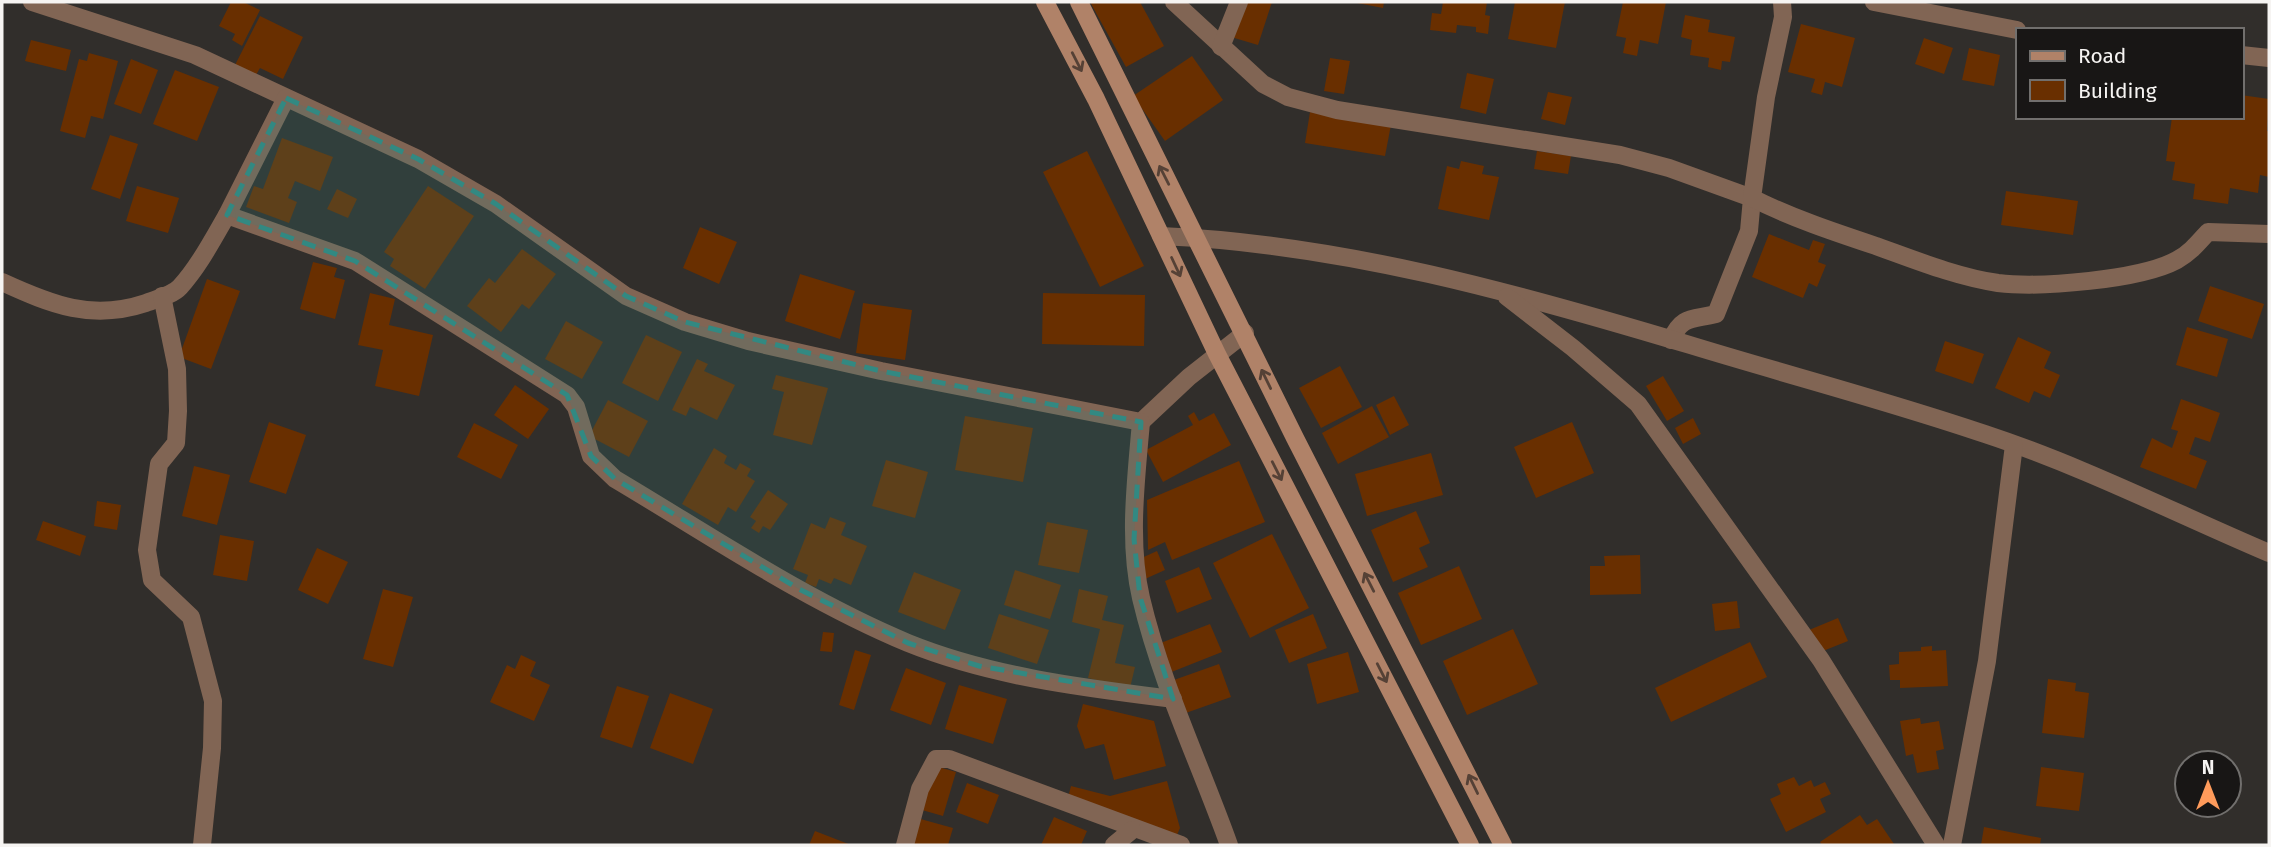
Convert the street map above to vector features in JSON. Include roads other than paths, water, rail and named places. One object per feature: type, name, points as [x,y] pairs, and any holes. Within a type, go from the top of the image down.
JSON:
[{"type":"main road","points":[[1045,2],[1217,354],[1470,845]]},
{"type":"main road","points":[[1079,2],[1503,845]]},
{"type":"main road","points":[[1322,556],[1348,541]]},
{"type":"main road","points":[[1430,765],[1458,754]]},
{"type":"street","points":[[32,2],[195,55],[418,159],[496,204],[626,296],[685,322],[748,341],[881,371],[1141,422]]},
{"type":"street","points":[[1174,2],[1263,84],[1288,97],[1337,110],[1620,155],[1669,168],[1752,198],[1780,212],[1922,263],[1999,283],[2057,282],[2136,274],[2176,261],[2190,252],[2208,232],[2269,234]]},
{"type":"street","points":[[1221,47],[1239,2]]},
{"type":"street","points":[[1671,340],[1678,324],[1690,318],[1716,314],[1749,231],[1766,97],[1783,17],[1782,2]]},
{"type":"street","points":[[1874,2],[2016,30]]},
{"type":"street","points":[[2243,55],[2269,58]]},
{"type":"street","points":[[2,282],[50,303],[87,311],[119,312],[178,290],[201,259],[227,215],[286,98]]},
{"type":"street","points":[[227,215],[355,261],[567,396],[576,407],[591,456],[615,479],[799,589],[908,643],[979,666],[1092,689],[1173,699]]},
{"type":"street","points":[[1161,236],[1195,237],[1345,255],[1498,291],[1671,340],[2014,445],[2269,553]]},
{"type":"street","points":[[1498,291],[1573,348],[1638,404],[1821,660],[1936,845]]},
{"type":"street","points":[[162,296],[177,369],[178,411],[176,443],[159,464],[147,550],[152,580],[191,617],[213,701],[212,748],[202,845]]},
{"type":"street","points":[[1229,845],[1173,699],[1140,597],[1134,539],[1141,422],[1244,333]]},
{"type":"street","points":[[1952,845],[1987,661],[2014,445]]},
{"type":"street","points":[[905,845],[920,789],[936,760],[949,759],[1132,830],[1181,845]]},
{"type":"street","points":[[1114,845],[1132,830]]}]
